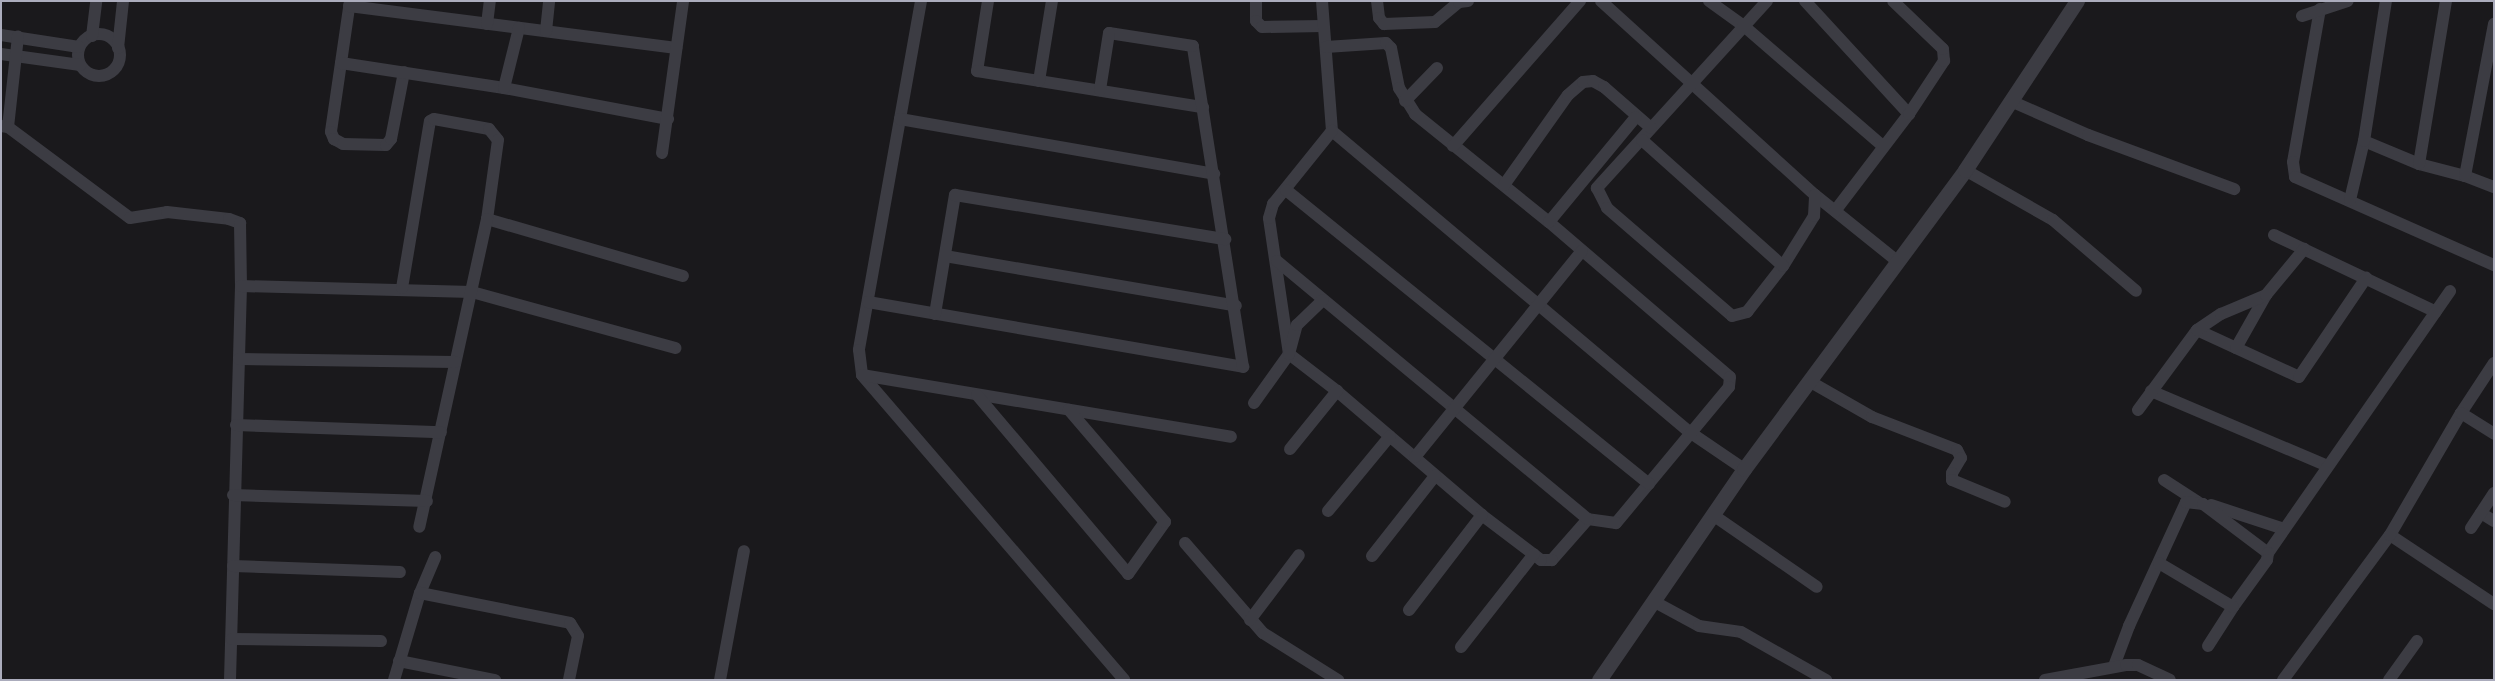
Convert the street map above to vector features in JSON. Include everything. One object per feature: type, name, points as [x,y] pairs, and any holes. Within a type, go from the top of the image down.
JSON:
[{"type":"street","points":[[92,36],[96,1]]},
{"type":"street","points":[[79,47],[80,65],[86,72],[103,76],[117,66],[123,1]]},
{"type":"street","points":[[487,24],[490,1]]},
{"type":"street","points":[[546,31],[549,1]]},
{"type":"street","points":[[662,153],[683,1]]},
{"type":"street","points":[[921,1],[859,350],[862,375],[1124,680]]},
{"type":"street","points":[[988,1],[977,70],[1203,107]]},
{"type":"street","points":[[1039,81],[1052,1]]},
{"type":"street","points":[[1256,1],[1256,21],[1262,27],[1323,26]]},
{"type":"street","points":[[1322,1],[1332,131],[1273,204],[1269,218],[1277,261],[1289,354],[1337,391],[1482,515],[1541,560],[1552,560],[1588,519]]},
{"type":"street","points":[[1377,1],[1379,18],[1384,24],[1435,22],[1451,5],[1468,1]]},
{"type":"street","points":[[1453,146],[1580,1]]},
{"type":"street","points":[[1600,1],[1815,195],[1897,261]]},
{"type":"street","points":[[1709,1],[1744,27],[1883,146]]},
{"type":"street","points":[[1767,1],[1597,188],[1607,208],[1732,316],[1747,312],[1784,266],[1814,216],[1815,195]]},
{"type":"street","points":[[1805,1],[1908,114]]},
{"type":"street","points":[[1835,211],[1908,114],[1945,56],[1924,29],[1894,1]]},
{"type":"street","points":[[1599,680],[1744,469],[2013,102],[2077,1]]},
{"type":"street","points":[[2302,16],[2348,1]]},
{"type":"street","points":[[2350,200],[2364,141],[2386,1]]},
{"type":"street","points":[[2419,164],[2446,1]]},
{"type":"street","points":[[404,72],[391,138],[386,145],[343,144],[331,132],[349,4],[676,48]]},
{"type":"street","points":[[2320,9],[2293,172],[2313,186],[2350,200],[2494,265]]},
{"type":"street","points":[[2466,176],[2494,24]]},
{"type":"street","points":[[504,88],[519,28]]},
{"type":"street","points":[[868,302],[1240,368],[1245,360],[1193,46],[1109,33],[1100,90]]},
{"type":"street","points":[[1,36],[79,47],[92,36],[103,35],[112,40],[118,48]]},
{"type":"street","points":[[18,37],[5,126],[130,218],[167,212],[230,219],[240,223],[241,286],[233,495],[230,680]]},
{"type":"street","points":[[1277,261],[1457,408],[1588,519],[1616,523],[1729,387],[1730,377],[1549,222],[1453,146],[1416,114],[1405,101],[1394,72],[1391,48],[1386,43],[1326,47]]},
{"type":"street","points":[[1,54],[80,65]]},
{"type":"street","points":[[341,62],[504,88],[668,119]]},
{"type":"street","points":[[1405,101],[1437,68]]},
{"type":"street","points":[[1504,185],[1568,95],[1583,82],[1594,81],[1604,87],[1636,117],[1651,128]]},
{"type":"street","points":[[2013,102],[2088,135],[2234,189]]},
{"type":"street","points":[[1549,222],[1636,117]]},
{"type":"street","points":[[402,288],[427,128],[434,118],[489,129],[498,140],[487,219],[455,362],[427,501],[419,527]]},
{"type":"street","points":[[900,119],[1214,174]]},
{"type":"street","points":[[1332,131],[1691,434],[1744,469]]},
{"type":"street","points":[[1642,140],[1784,266]]},
{"type":"street","points":[[2364,141],[2419,164],[2466,176],[2494,187]]},
{"type":"street","points":[[1965,170],[2052,220],[2136,291]]},
{"type":"street","points":[[1286,190],[1649,484]]},
{"type":"street","points":[[935,314],[955,195],[1225,239]]},
{"type":"street","points":[[487,219],[683,276]]},
{"type":"street","points":[[2274,235],[2436,312]]},
{"type":"street","points":[[2236,348],[2266,295],[2304,249]]},
{"type":"street","points":[[1415,457],[1457,408],[1582,251]]},
{"type":"street","points":[[945,256],[1236,306]]},
{"type":"street","points":[[2197,330],[2299,377],[2366,278]]},
{"type":"street","points":[[241,286],[402,288],[472,292],[675,348]]},
{"type":"street","points":[[2208,646],[2267,560],[2268,553],[2284,529],[2450,291]]},
{"type":"street","points":[[2138,410],[2197,330],[2221,314],[2266,295]]},
{"type":"street","points":[[1254,403],[1289,354],[1293,332],[1323,300]]},
{"type":"street","points":[[239,359],[455,362]]},
{"type":"street","points":[[2283,680],[2390,535],[2461,414],[2494,363]]},
{"type":"street","points":[[862,375],[1231,437]]},
{"type":"street","points":[[1809,381],[1872,417],[1957,450],[1961,458],[1952,473],[1952,480],[2005,502]]},
{"type":"street","points":[[1290,449],[1337,391]]},
{"type":"street","points":[[2151,391],[2328,466]]},
{"type":"street","points":[[977,394],[1128,574],[1165,522],[1069,410]]},
{"type":"street","points":[[2461,414],[2494,434]]},
{"type":"street","points":[[236,425],[442,432]]},
{"type":"street","points":[[1328,511],[1390,436]]},
{"type":"street","points":[[1372,556],[1435,476]]},
{"type":"street","points":[[2164,480],[2200,503],[2268,553]]},
{"type":"street","points":[[2471,528],[2494,493]]},
{"type":"street","points":[[233,495],[427,501]]},
{"type":"street","points":[[2114,666],[2183,507],[2192,501],[2284,529]]},
{"type":"street","points":[[2481,513],[2494,521]]},
{"type":"street","points":[[1409,610],[1482,515]]},
{"type":"street","points":[[1713,515],[1818,587]]},
{"type":"street","points":[[2390,535],[2494,604]]},
{"type":"street","points":[[1185,543],[1250,620],[1288,652],[1338,680]]},
{"type":"street","points":[[720,680],[744,551]]},
{"type":"street","points":[[1461,648],[1534,554]]},
{"type":"street","points":[[1250,620],[1300,555]]},
{"type":"street","points":[[394,680],[420,594],[435,557]]},
{"type":"street","points":[[2159,563],[2234,607]]},
{"type":"street","points":[[233,566],[400,572]]},
{"type":"street","points":[[420,594],[570,622],[578,636],[569,680]]},
{"type":"street","points":[[1653,601],[1699,626],[1741,632],[1826,680]]},
{"type":"street","points":[[232,639],[381,641]]},
{"type":"street","points":[[2389,680],[2417,641]]},
{"type":"street","points":[[400,661],[495,680]]},
{"type":"street","points":[[2045,680],[2114,666],[2138,665],[2170,680]]}]
